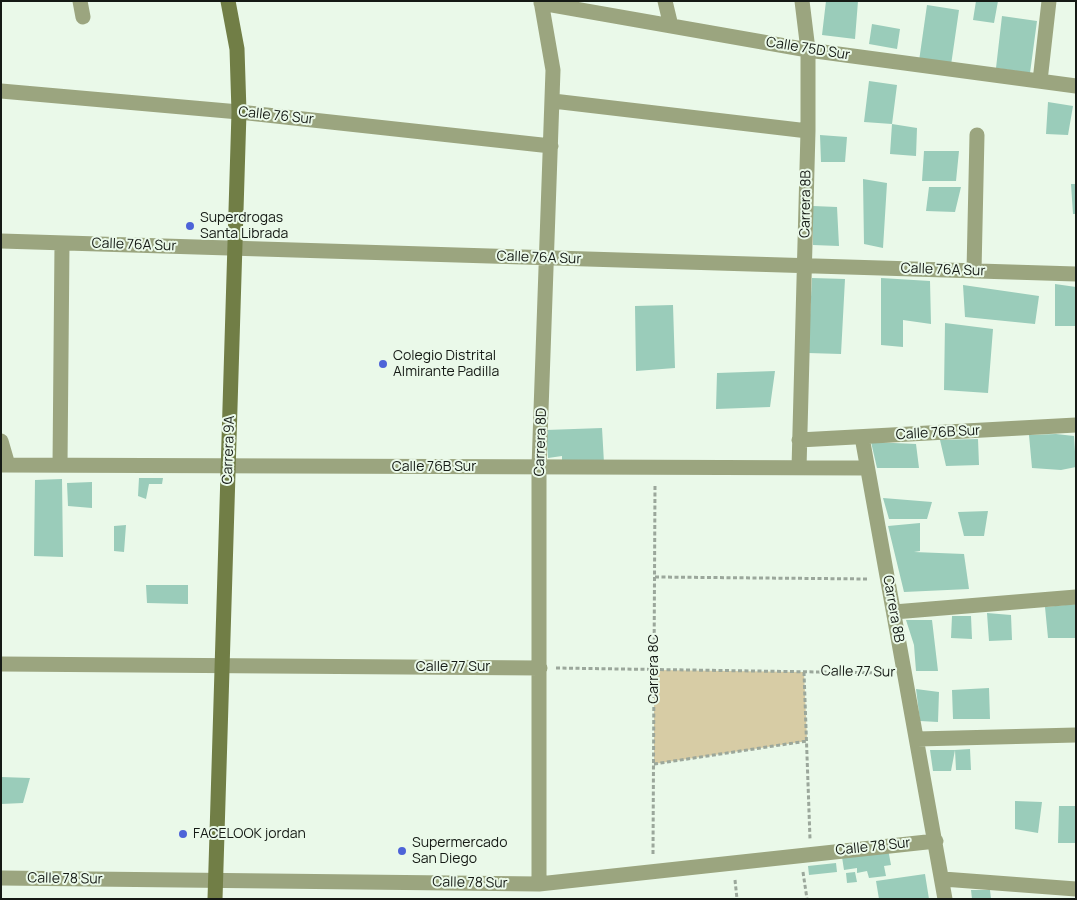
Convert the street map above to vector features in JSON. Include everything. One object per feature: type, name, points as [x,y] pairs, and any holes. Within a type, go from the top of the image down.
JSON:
[{"type":"street","points":[[80,1],[83,17]]},
{"type":"street","name":"Carrera 9A","points":[[216,899],[239,112],[237,48],[228,1]]},
{"type":"street","points":[[665,1],[671,26]]},
{"type":"street","name":"Carrera 8B","points":[[799,468],[808,131],[808,50],[802,1]]},
{"type":"street","points":[[1040,81],[1048,1]]},
{"type":"street","name":"Calle 75D Sur","points":[[541,2],[808,50],[1076,86]]},
{"type":"street","name":"Carrera 8D","points":[[539,884],[539,467],[553,101],[553,70],[541,2]]},
{"type":"street","name":"Calle 76 Sur","points":[[1,91],[239,112],[551,146]]},
{"type":"street","points":[[553,101],[808,131]]},
{"type":"street","points":[[974,271],[977,135]]},
{"type":"street","name":"Calle 76A Sur","points":[[1,241],[1076,274]]},
{"type":"street","points":[[60,465],[62,243]]},
{"type":"street","name":"Calle 76B Sur","points":[[800,440],[1076,426]]},
{"type":"street","name":"Carrera 8B","points":[[862,437],[946,899]]},
{"type":"street","points":[[1,441],[5,464]]},
{"type":"street","name":"Calle 76B Sur","points":[[5,464],[868,468]]},
{"type":"street","points":[[894,612],[1076,597]]},
{"type":"street","name":"Calle 77 Sur","points":[[1,664],[540,668]]},
{"type":"street","points":[[918,739],[1076,735]]},
{"type":"street","name":"Calle 78 Sur","points":[[1,878],[539,884],[653,870],[936,841]]},
{"type":"street","points":[[943,879],[1076,889]]},
{"type":"path","name":"Carrera 8C","points":[[653,870],[655,467]]},
{"type":"path","points":[[655,577],[888,580]]},
{"type":"path","name":"Calle 77 Sur","points":[[540,668],[905,673]]},
{"type":"path","points":[[804,672],[807,741],[805,854],[807,899]]},
{"type":"path","points":[[654,764],[807,741]]},
{"type":"shaded area","points":[[654,670],[804,672],[807,741],[654,764]]},
{"type":"building","points":[[826,1],[858,1],[855,39],[822,35]]},
{"type":"building","points":[[976,1],[998,1],[994,23],[973,20]]},
{"type":"building","points":[[927,5],[959,10],[951,65],[919,61]]},
{"type":"building","points":[[1002,16],[1037,21],[1030,73],[996,68]]},
{"type":"building","points":[[872,24],[900,29],[897,49],[869,44]]},
{"type":"building","points":[[869,81],[897,85],[892,124],[864,122]]},
{"type":"building","points":[[1048,102],[1073,106],[1068,135],[1046,134]]},
{"type":"building","points":[[892,124],[917,128],[916,156],[890,154]]},
{"type":"building","points":[[820,135],[847,137],[845,162],[821,162]]},
{"type":"building","points":[[924,151],[959,151],[956,181],[922,181]]},
{"type":"building","points":[[863,179],[887,183],[883,248],[864,244]]},
{"type":"building","points":[[1071,184],[1076,184],[1076,214],[1073,214]]},
{"type":"building","points":[[929,187],[961,187],[955,212],[926,211]]},
{"type":"building","points":[[813,206],[837,207],[839,246],[813,245]]},
{"type":"building","points":[[812,278],[845,279],[841,354],[808,353]]},
{"type":"building","points":[[881,278],[930,281],[931,324],[903,320],[903,347],[881,345]]},
{"type":"building","points":[[1055,284],[1076,287],[1076,326],[1055,326]]},
{"type":"building","points":[[963,285],[1039,296],[1035,324],[965,317]]},
{"type":"building","points":[[673,305],[675,368],[636,371],[635,306]]},
{"type":"building","points":[[945,323],[993,329],[988,393],[944,390]]},
{"type":"building","points":[[775,371],[770,407],[716,409],[717,373]]},
{"type":"building","points":[[602,428],[604,463],[562,463],[562,456],[548,458],[546,430]]},
{"type":"building","points":[[1056,434],[1074,436],[1076,467],[1061,470],[1032,468],[1029,435]]},
{"type":"building","points":[[978,439],[979,465],[946,466],[940,440]]},
{"type":"building","points":[[871,442],[916,444],[919,468],[877,468]]},
{"type":"building","points":[[139,478],[163,478],[162,484],[149,484],[146,499],[138,496]]},
{"type":"building","points":[[62,479],[63,557],[34,556],[35,480]]},
{"type":"building","points":[[92,482],[92,508],[68,506],[67,483]]},
{"type":"building","points":[[883,498],[932,502],[927,519],[889,519]]},
{"type":"building","points":[[988,511],[984,536],[964,536],[958,512]]},
{"type":"building","points":[[920,523],[920,551],[914,552],[964,554],[969,589],[904,592],[888,526]]},
{"type":"building","points":[[126,525],[124,552],[114,551],[114,526]]},
{"type":"building","points":[[146,585],[188,585],[188,604],[147,603]]},
{"type":"building","points":[[1076,604],[1076,638],[1048,638],[1045,607]]},
{"type":"building","points":[[987,613],[1011,615],[1012,640],[989,641]]},
{"type":"building","points":[[952,616],[971,616],[972,639],[951,638]]},
{"type":"building","points":[[906,620],[932,620],[938,671],[916,671],[914,645]]},
{"type":"building","points":[[989,688],[990,719],[953,719],[952,690]]},
{"type":"building","points":[[916,689],[939,692],[938,722],[920,721]]},
{"type":"building","points":[[970,749],[971,770],[956,770],[955,750]]},
{"type":"building","points":[[930,750],[955,750],[951,771],[933,771]]},
{"type":"building","points":[[1,777],[30,778],[23,803],[1,804]]},
{"type":"building","points":[[1015,801],[1042,802],[1038,833],[1015,829]]},
{"type":"building","points":[[1059,806],[1076,806],[1076,843],[1058,843]]},
{"type":"building","points":[[888,849],[891,865],[884,866],[886,876],[869,878],[867,871],[857,873],[857,868],[844,870],[842,857]]},
{"type":"building","points":[[836,863],[837,872],[809,875],[808,866]]},
{"type":"building","points":[[855,872],[857,882],[847,883],[846,873]]},
{"type":"building","points":[[925,874],[929,899],[879,899],[876,881]]},
{"type":"building","points":[[971,890],[990,890],[991,899],[972,899]]},
{"type":"place","name":"Superdrogas Santa Librada","points":[[190,226]]},
{"type":"place","name":"Colegio Distrital Almirante Padilla","points":[[383,364]]},
{"type":"place","name":"FACELOOK jordan","points":[[183,834]]},
{"type":"place","name":"Supermercado San Diego","points":[[402,851]]}]
